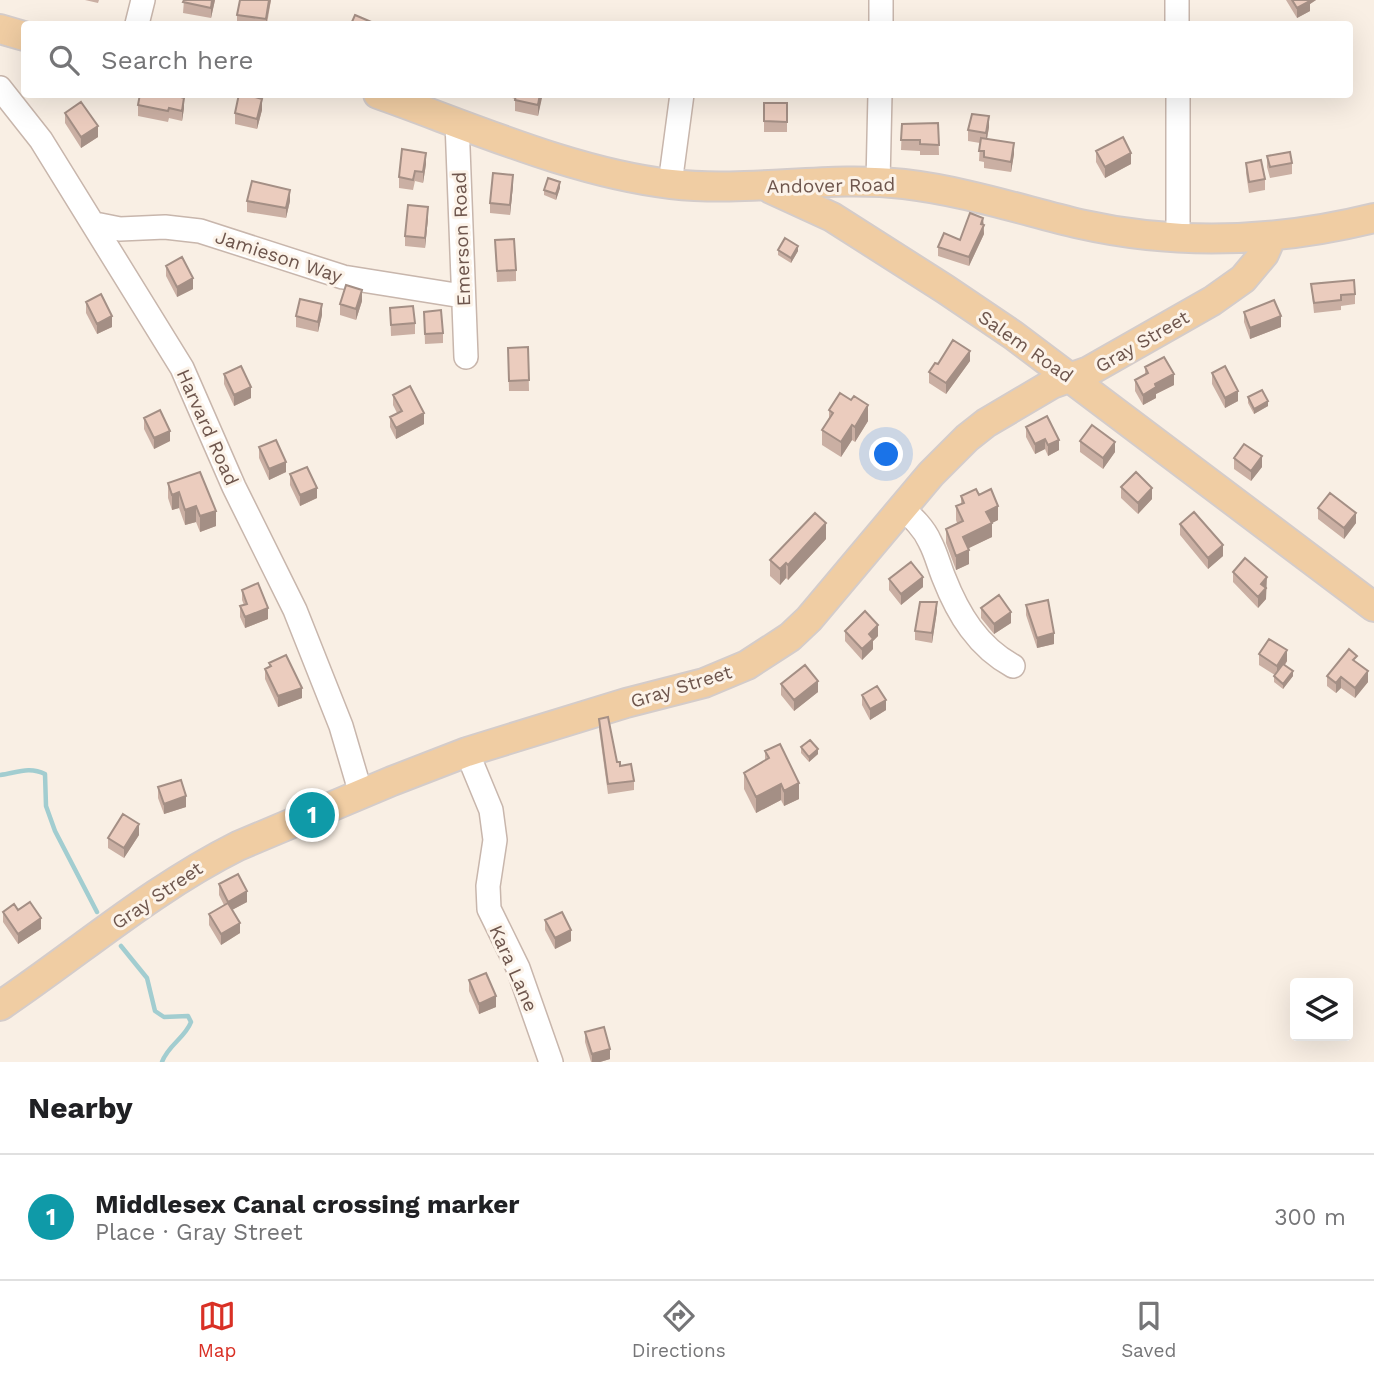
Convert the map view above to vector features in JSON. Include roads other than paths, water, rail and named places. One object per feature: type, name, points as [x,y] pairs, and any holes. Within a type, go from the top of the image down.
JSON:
[{"type":"main road","points":[[0,29],[21,35]]},
{"type":"main road","name":"Andover Road","points":[[389,98],[593,169],[670,184],[763,187],[829,182],[878,182],[971,196],[1108,229],[1216,239],[1307,232],[1374,218]]},
{"type":"main road","points":[[829,182],[832,217]]},
{"type":"main road","name":"Salem Road","points":[[763,187],[780,192],[832,217],[945,289],[1072,377],[1374,607]]},
{"type":"main road","name":"Gray Street","points":[[0,1006],[156,893],[211,860],[361,794],[467,752],[626,703],[704,683],[747,665],[790,637],[809,619],[948,455],[985,423],[1052,384],[1089,371],[1212,301],[1243,279],[1264,254],[1272,236]]},
{"type":"street","points":[[138,21],[143,0]]},
{"type":"street","points":[[881,0],[881,21]]},
{"type":"street","points":[[1177,0],[1177,21]]},
{"type":"street","name":"Harvard Road","points":[[0,88],[41,140],[95,224],[190,384],[234,487],[302,628],[341,726],[361,794]]},
{"type":"street","points":[[670,184],[681,98]]},
{"type":"street","points":[[878,182],[880,98]]},
{"type":"street","points":[[1178,98],[1178,236]]},
{"type":"street","name":"Emerson Road","points":[[457,122],[466,357]]},
{"type":"street","name":"Jamieson Way","points":[[95,224],[120,229],[165,227],[200,231],[343,277],[462,296]]},
{"type":"street","points":[[902,508],[923,529],[930,541],[952,597],[976,636],[989,651],[1013,666]]},
{"type":"street","name":"Kara Lane","points":[[467,752],[491,810],[494,830],[488,886],[489,909],[518,968],[551,1062]]},
{"type":"waterway","points":[[0,775],[28,770],[45,774],[46,806],[55,831],[97,912]]},
{"type":"waterway","points":[[121,946],[147,978],[155,1011],[164,1017],[188,1016],[191,1022],[162,1062]]},
{"type":"place","name":"Middlesex Canal crossing marker","points":[[312,815]]}]
